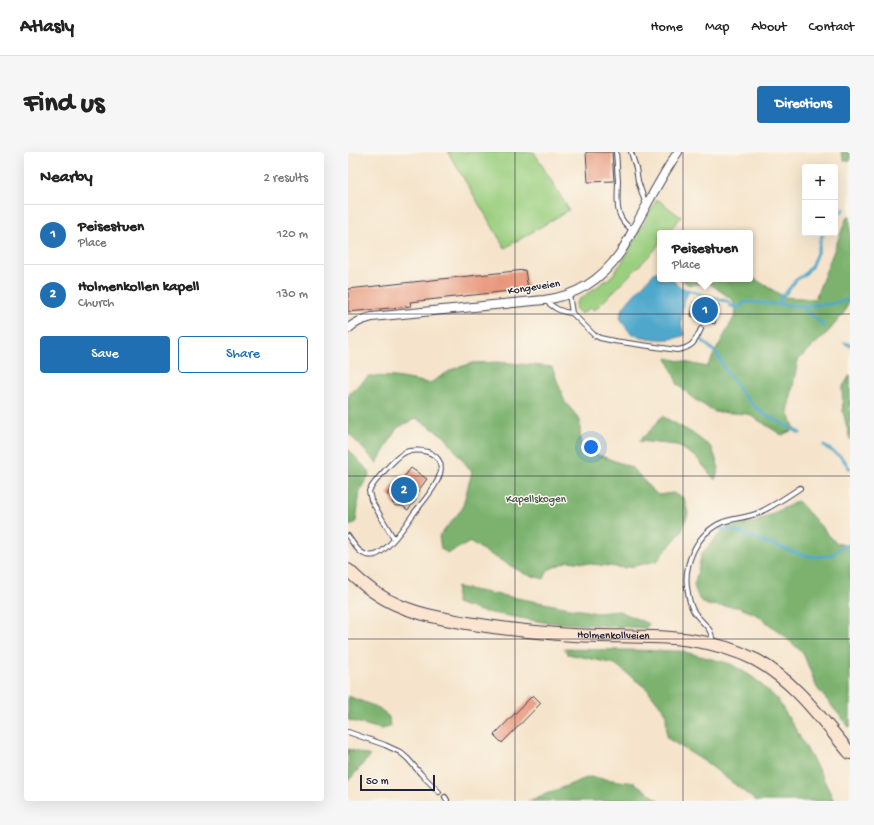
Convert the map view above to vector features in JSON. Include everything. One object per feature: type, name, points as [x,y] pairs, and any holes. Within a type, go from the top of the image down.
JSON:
[{"type":"main road","name":"Holmenkollveien","points":[[348,570],[372,592],[390,602],[420,613],[446,619],[491,627],[541,633],[685,639],[712,643],[730,649],[758,661],[794,688],[850,753]]},
{"type":"street","name":"Kongeveien","points":[[349,327],[359,320],[372,317],[544,300],[557,298],[583,288],[606,270],[620,253],[678,152]]},
{"type":"lane","points":[[616,152],[618,179],[616,204],[622,221],[633,230]]},
{"type":"lane","points":[[631,152],[646,206]]},
{"type":"lane","points":[[569,294],[572,313],[594,335],[600,338],[672,350],[683,349],[691,345],[701,329]]},
{"type":"lane","points":[[544,300],[554,308],[563,312],[572,313]]},
{"type":"lane","points":[[348,536],[357,549],[368,555],[380,553],[388,546],[394,539],[437,483],[441,466],[433,454],[417,450],[407,451],[398,457],[369,491],[370,500],[394,539]]},
{"type":"lane","points":[[712,643],[713,637],[710,631],[693,610],[686,583],[687,568],[699,541],[719,524],[761,512],[800,488]]},
{"type":"lane","points":[[348,732],[400,752],[439,792]]},
{"type":"green space","points":[[448,152],[534,152],[569,210],[505,248]]},
{"type":"green space","points":[[841,152],[850,152],[850,161],[844,160]]},
{"type":"green space","points":[[657,199],[681,217],[670,230],[657,230],[657,246],[654,251],[595,310],[590,308],[581,314],[575,308],[577,301],[611,277],[623,261]]},
{"type":"green space","points":[[850,216],[850,298],[844,313],[829,331],[798,360],[788,412],[795,429],[782,435],[748,414],[715,412],[694,399],[678,385],[667,358],[707,367],[736,314],[733,300],[709,283],[689,285],[686,282],[753,282],[753,278],[784,297],[815,299],[847,217]]},
{"type":"green space","name":"Kapellskogen","points":[[499,362],[552,367],[565,402],[580,420],[580,439],[582,449],[631,467],[658,495],[673,493],[684,498],[688,513],[682,531],[657,561],[624,568],[568,561],[548,570],[544,579],[525,574],[471,542],[448,553],[441,549],[439,536],[462,509],[472,472],[444,436],[416,418],[397,428],[377,463],[348,433],[348,397],[351,392],[369,376],[395,377],[430,383],[453,369],[473,363]]},
{"type":"green space","points":[[850,375],[850,440],[843,411],[842,388]]},
{"type":"green space","points":[[662,416],[692,433],[712,448],[719,468],[715,480],[696,457],[677,445],[639,441],[652,429]]},
{"type":"green space","points":[[348,449],[370,473],[360,490],[356,522],[350,526],[348,509]]},
{"type":"green space","points":[[798,501],[836,543],[850,546],[850,728],[817,688],[803,653],[782,634],[757,615],[738,607],[707,605],[699,599],[694,586],[702,553],[725,528],[756,522]]},
{"type":"green space","points":[[457,587],[597,613],[619,611],[649,624],[646,628],[543,622],[480,611],[456,603]]},
{"type":"green space","points":[[564,649],[681,651],[731,664],[754,678],[777,699],[799,735],[834,801],[756,801],[707,763],[667,738],[666,713],[647,689],[615,664],[568,654]]},
{"type":"green space","points":[[348,696],[379,708],[389,717],[390,727],[381,729],[348,720]]},
{"type":"green space","points":[[348,749],[370,756],[348,781]]},
{"type":"green space","points":[[589,777],[635,783],[660,801],[528,801]]},
{"type":"water","points":[[655,272],[657,272],[657,282],[674,282],[687,290],[688,293],[684,303],[681,320],[685,335],[663,339],[635,335],[631,333],[620,317],[623,308]]},
{"type":"building","points":[[586,152],[612,152],[614,181],[588,182]]},
{"type":"building","points":[[525,270],[528,289],[410,302],[411,306],[348,312],[348,289]]},
{"type":"building","points":[[694,302],[705,305],[706,302],[719,305],[715,324],[702,321],[702,318],[691,316]]},
{"type":"building","points":[[411,468],[427,479],[413,498],[416,500],[408,510],[402,506],[394,505],[392,498],[387,494],[394,484],[397,486]]},
{"type":"building","points":[[533,695],[541,703],[502,743],[494,735]]},
{"type":"waterway","points":[[838,215],[844,209]]},
{"type":"waterway","points":[[781,304],[780,297],[786,293],[796,280],[804,275],[811,267],[822,236]]},
{"type":"waterway","points":[[687,290],[729,302],[731,306],[738,308],[745,302],[802,306],[832,304],[846,300],[850,301]]},
{"type":"waterway","points":[[802,306],[824,326]]},
{"type":"waterway","points":[[702,340],[718,355],[725,370],[744,396],[761,412],[800,433]]},
{"type":"waterway","points":[[845,343],[850,345]]},
{"type":"waterway","points":[[824,446],[839,456],[850,469]]},
{"type":"waterway","points":[[721,529],[735,531],[799,554],[815,557],[834,554],[843,546],[850,545]]},
{"type":"place","name":"Peisestuen","points":[[705,310]]},
{"type":"place","name":"Holmenkollen kapell","points":[[404,490]]}]
